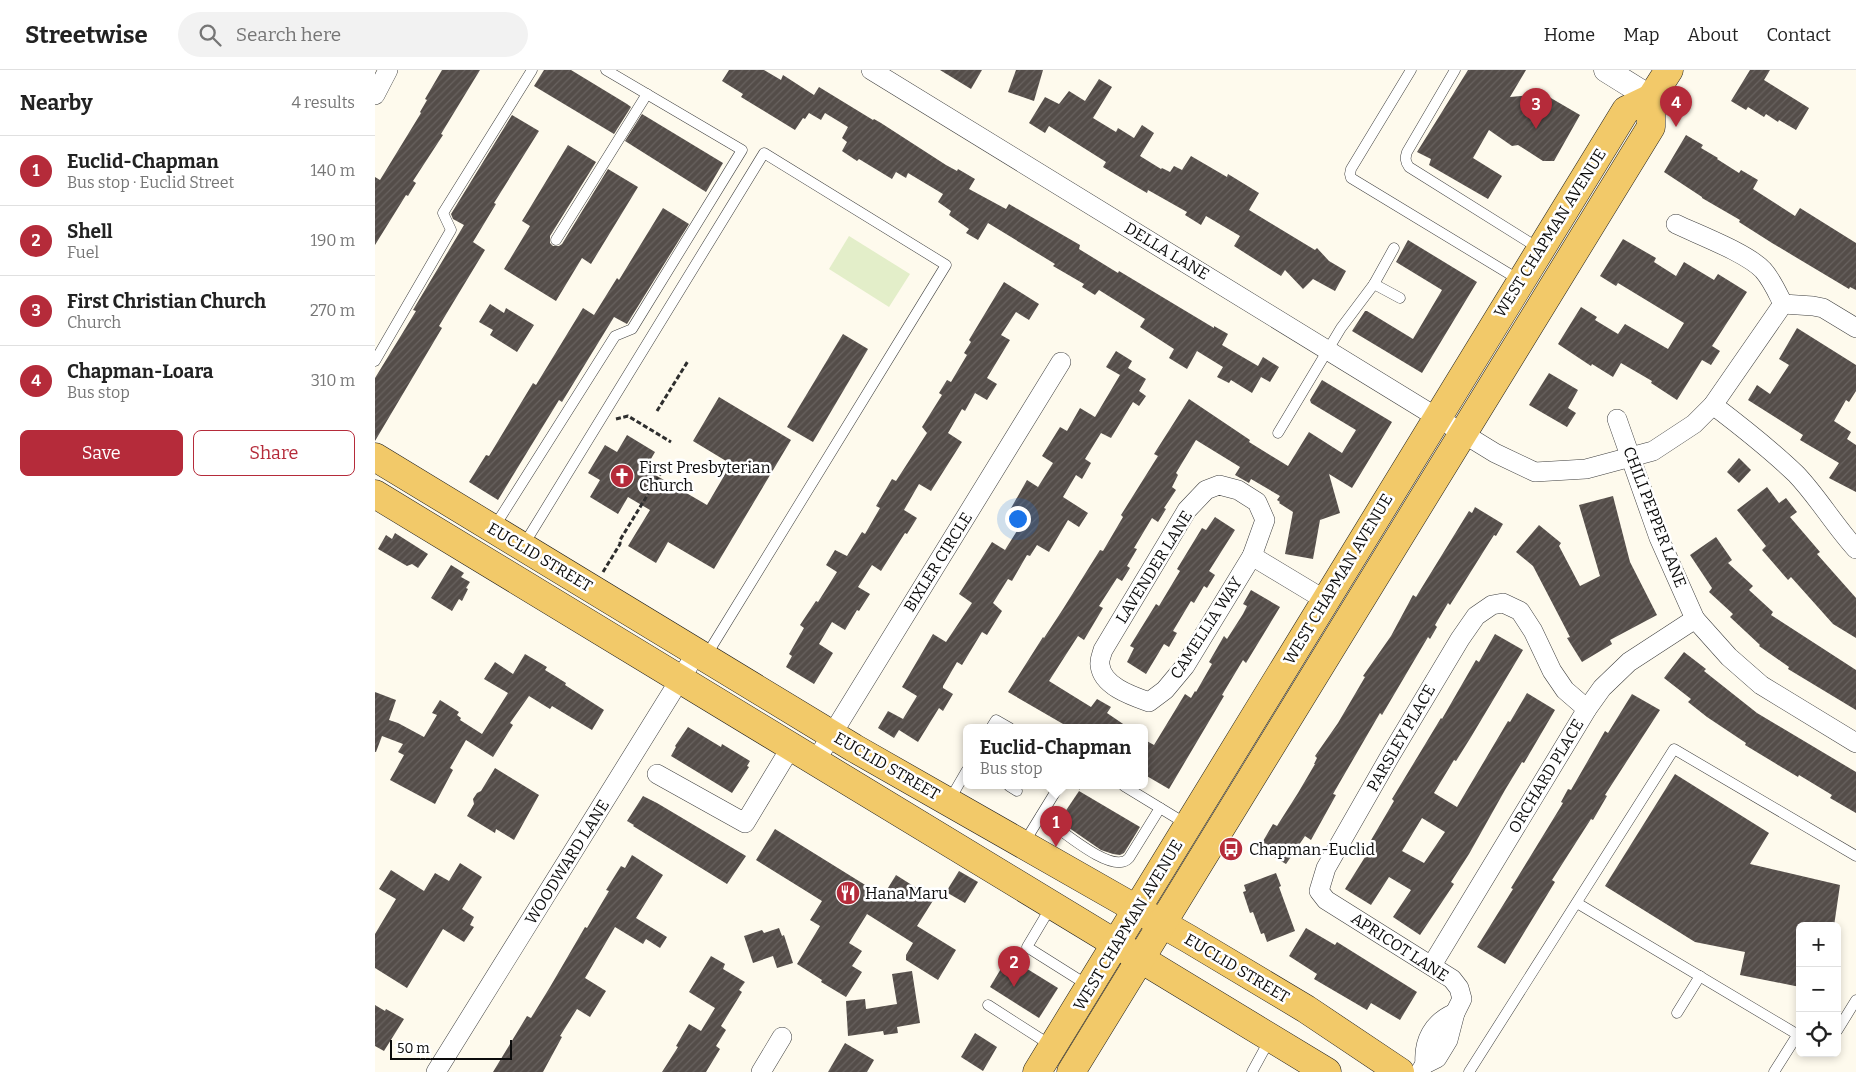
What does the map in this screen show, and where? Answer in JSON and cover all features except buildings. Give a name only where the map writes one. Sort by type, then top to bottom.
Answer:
[{"type":"main road","points":[[1651,98],[1669,70]]},
{"type":"main road","name":"WEST CHAPMAN AVENUE","points":[[1037,1072],[1626,110],[1651,98],[1651,127],[1071,1072]]},
{"type":"main road","name":"EUCLID STREET","points":[[375,457],[701,655],[839,757],[1052,905],[1327,1072]]},
{"type":"main road","name":"EUCLID STREET","points":[[375,494],[791,747],[839,757],[949,802],[1137,909],[1306,1009],[1415,1069]]},
{"type":"main road","points":[[477,556],[493,529]]},
{"type":"main road","points":[[1325,600],[1351,616]]},
{"type":"street","points":[[375,95],[388,70]]},
{"type":"street","name":"DELLA LANE","points":[[871,70],[1495,452],[1535,472],[1586,469],[1632,458],[1653,451],[1674,438],[1694,424],[1713,405],[1783,304]]},
{"type":"street","points":[[1606,70],[1651,98]]},
{"type":"street","points":[[1676,224],[1743,256],[1762,270],[1775,287],[1783,304],[1823,308],[1856,328]]},
{"type":"street","name":"BIXLER CIRCLE","points":[[839,757],[1061,362]]},
{"type":"street","points":[[1713,405],[1762,443],[1796,475],[1826,509],[1856,549]]},
{"type":"street","name":"CHILI PEPPER LANE","points":[[1617,419],[1659,538],[1695,619],[1729,657],[1761,685],[1856,743]]},
{"type":"street","name":"LAVENDER LANE","points":[[1104,678],[1099,664],[1103,650],[1187,510],[1207,490],[1219,486],[1238,490]]},
{"type":"street","name":"CAMELLIA WAY","points":[[1104,678],[1129,694],[1149,702],[1165,690],[1185,666],[1252,556],[1265,520],[1257,502],[1238,490]]},
{"type":"street","points":[[1252,556],[1325,600]]},
{"type":"street","name":"PARSLEY PLACE","points":[[1319,891],[1327,868],[1390,756],[1460,639],[1476,616],[1492,605],[1503,602],[1520,611],[1533,631],[1552,671],[1565,690],[1587,709]]},
{"type":"street","name":"ORCHARD PLACE","points":[[1432,965],[1587,709],[1602,688],[1629,662],[1695,619]]},
{"type":"street","name":"WOODWARD LANE","points":[[436,1072],[681,680],[701,655]]},
{"type":"street","points":[[657,774],[745,823],[791,747]]},
{"type":"street","name":"APRICOT LANE","points":[[1319,891],[1326,900],[1432,965],[1452,979],[1459,988],[1462,999],[1455,1013],[1448,1040],[1437,1058],[1415,1069]]},
{"type":"street","points":[[761,1072],[782,1037]]},
{"type":"lane","points":[[375,361],[451,230],[443,213],[532,70]]},
{"type":"lane","points":[[493,529],[615,336],[633,329],[742,150],[607,70]]},
{"type":"lane","points":[[1411,70],[1351,170],[1349,174],[1351,178],[1521,282]]},
{"type":"lane","points":[[1455,70],[1407,152],[1405,157],[1406,163],[1417,172],[1541,250]]},
{"type":"lane","points":[[556,240],[647,94]]},
{"type":"lane","points":[[523,547],[764,154],[947,265],[701,655]]},
{"type":"lane","points":[[1278,433],[1328,349],[1361,299],[1374,284],[1393,248]]},
{"type":"lane","points":[[1374,284],[1400,298]]},
{"type":"lane","points":[[994,724],[996,720],[1004,724]]},
{"type":"lane","points":[[1469,1072],[1675,749],[1856,856]]},
{"type":"lane","points":[[949,802],[963,777]]},
{"type":"lane","points":[[1023,845],[1057,789]]},
{"type":"lane","points":[[1129,789],[1189,826]]},
{"type":"lane","points":[[1041,816],[1056,825],[1071,838],[1108,861],[1121,863],[1127,861],[1160,808]]},
{"type":"lane","points":[[1577,903],[1796,1033]]},
{"type":"lane","points":[[1052,905],[1027,948],[1090,987]]},
{"type":"lane","points":[[1677,1013],[1700,976]]},
{"type":"lane","points":[[1841,1024],[1856,1000]]},
{"type":"lane","points":[[988,1005],[1053,1046]]},
{"type":"lane","points":[[1253,1072],[1271,1038]]},
{"type":"lane","points":[[1774,1072],[1796,1039]]},
{"type":"path","points":[[657,411],[688,361]]},
{"type":"path","points":[[610,421],[628,416],[646,429],[671,442]]},
{"type":"path","points":[[603,572],[620,544],[620,540],[667,463]]},
{"type":"green space","points":[[849,236],[910,274],[889,307],[829,269]]},
{"type":"place","name":"Chapman-Loara","points":[[1676,127]]},
{"type":"place","name":"First Christian Church","points":[[1536,129]]},
{"type":"place","name":"First Presbyterian Church","points":[[622,476]]},
{"type":"place","name":"Euclid-Chapman","points":[[1056,847]]},
{"type":"place","name":"Chapman-Euclid","points":[[1231,849]]},
{"type":"place","name":"Hana Maru","points":[[848,893]]},
{"type":"place","name":"Shell","points":[[1014,987]]}]
